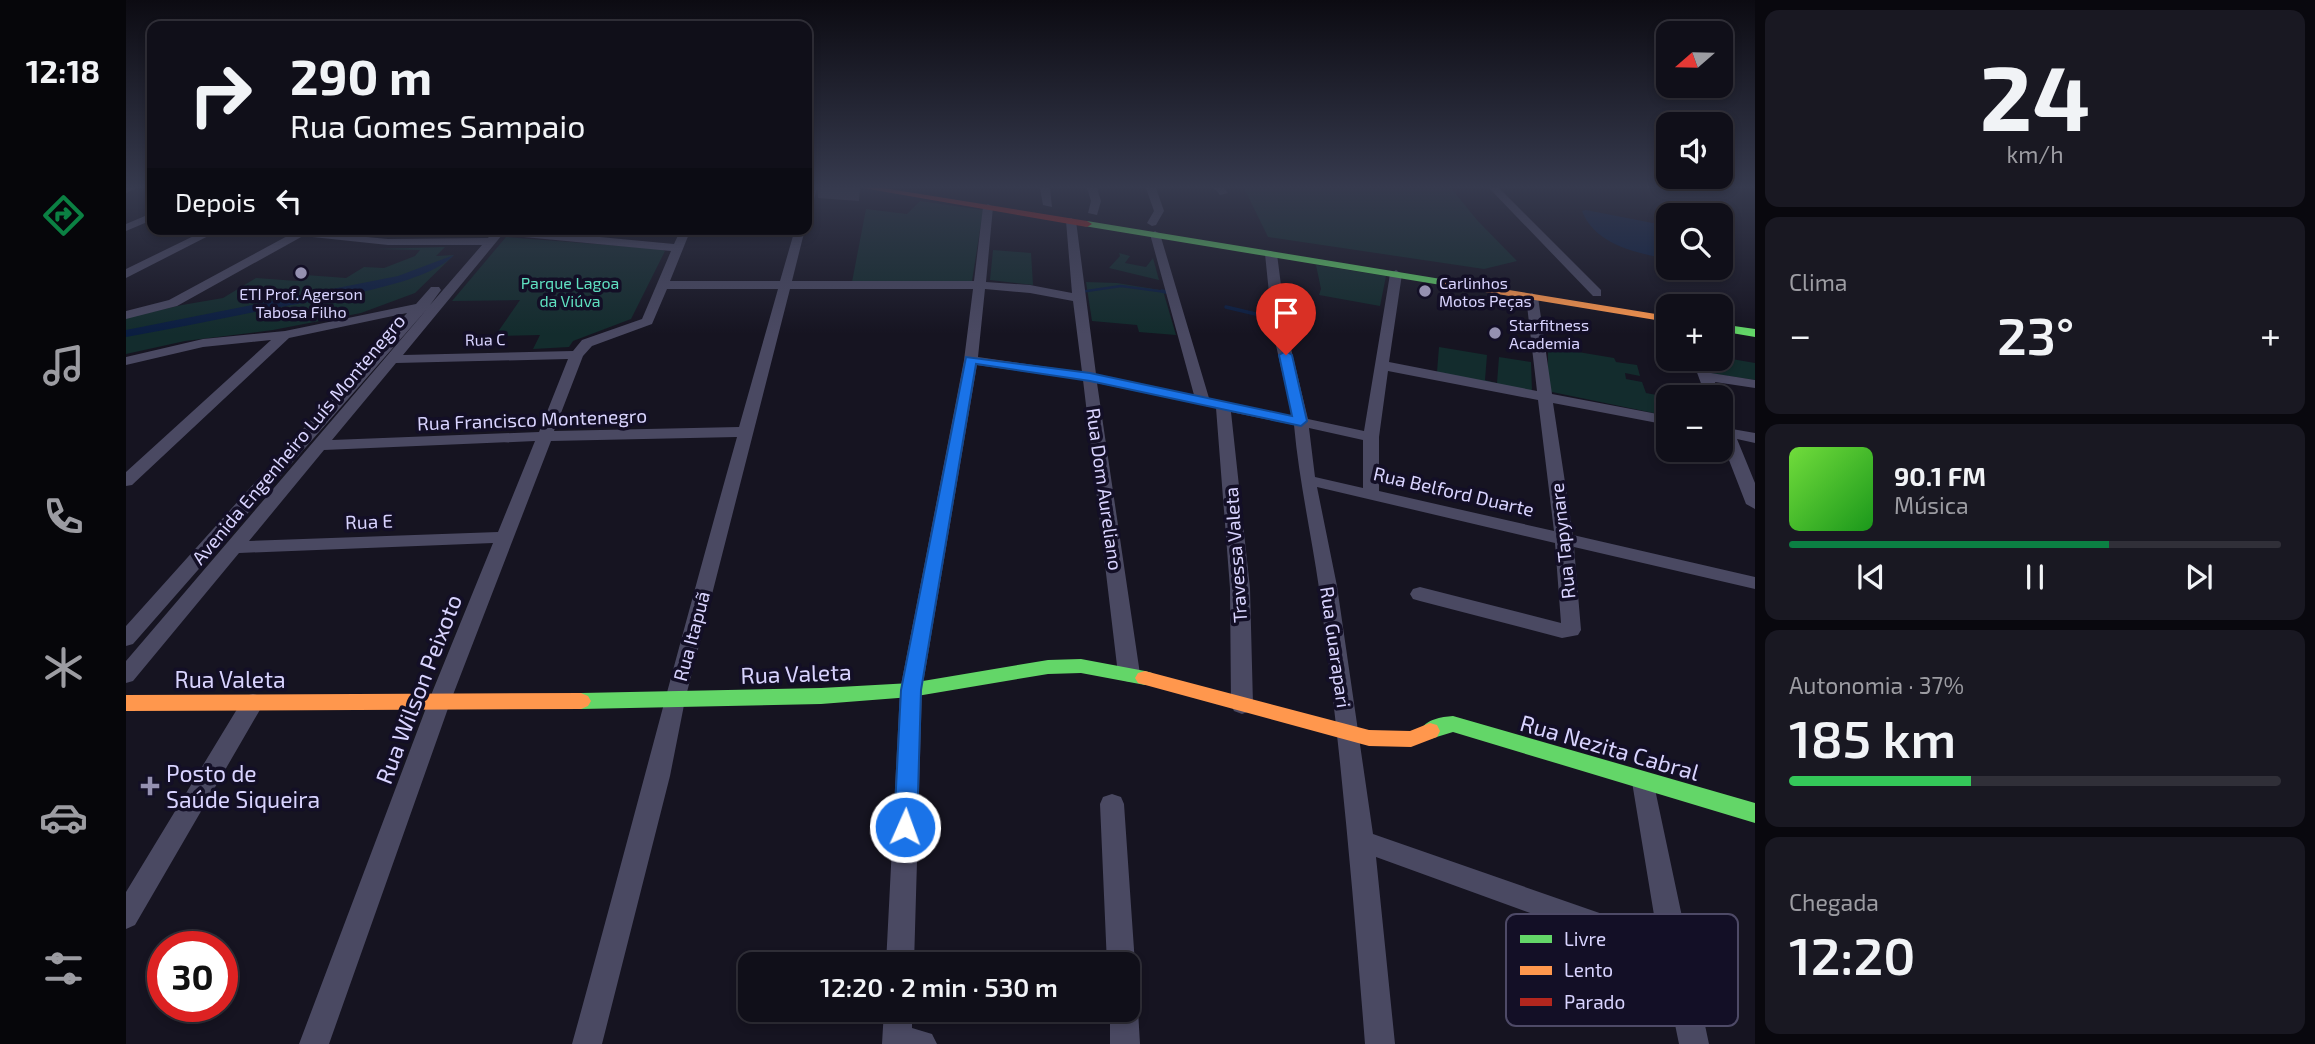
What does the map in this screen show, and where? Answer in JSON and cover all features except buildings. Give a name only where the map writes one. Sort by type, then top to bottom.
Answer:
[{"type":"main road","points":[[1190,237],[1271,254],[1656,317]]},
{"type":"main road","points":[[1207,237],[1656,302]]},
{"type":"main road","points":[[1733,315],[1755,318]]},
{"type":"main road","points":[[1733,329],[1755,333]]},
{"type":"main road","name":"Rua Valeta","points":[[126,703],[674,700],[821,696],[911,690],[1048,667],[1082,666],[1129,674],[1348,734],[1400,740],[1418,737],[1436,725],[1453,724]]},
{"type":"main road","name":"Rua Nezita Cabral","points":[[1453,724],[1755,813]]},
{"type":"street","points":[[126,274],[201,237]]},
{"type":"street","points":[[126,315],[173,303],[293,237]]},
{"type":"street","points":[[322,237],[347,241],[435,237]]},
{"type":"street","name":"Avenida Engenheiro Luís Montenegro","points":[[126,639],[136,617],[282,464],[421,307],[488,237]]},
{"type":"street","name":"Avenida Engenheiro Luís Montenegro","points":[[126,675],[394,359],[489,237]]},
{"type":"street","points":[[604,237],[677,248]]},
{"type":"street","points":[[577,355],[587,343],[645,323],[683,237]]},
{"type":"street","name":"Rua Itapuã","points":[[587,1044],[658,776],[674,700],[798,237]]},
{"type":"street","points":[[900,952],[911,690],[971,360],[985,237]]},
{"type":"street","name":"Rua Dom Aureliano","points":[[1073,237],[1129,674]]},
{"type":"street","points":[[1156,237],[1203,402]]},
{"type":"street","points":[[1542,237],[1597,293]]},
{"type":"street","name":"Rua Guarapari","points":[[1271,254],[1280,332],[1301,421],[1307,480],[1328,586],[1362,841],[1380,1044]]},
{"type":"street","points":[[1371,493],[1371,437],[1396,274]]},
{"type":"street","points":[[663,285],[980,285],[1007,286],[1079,298]]},
{"type":"street","name":"Rua Tapynare","points":[[1420,594],[1569,631],[1564,538],[1532,297]]},
{"type":"street","points":[[130,362],[190,346],[285,335],[440,303]]},
{"type":"street","points":[[126,481],[285,335]]},
{"type":"street","name":"Rua C","points":[[394,359],[577,355]]},
{"type":"street","name":"Rua Wilson Peixoto","points":[[314,1044],[440,700],[577,355]]},
{"type":"street","points":[[971,360],[1090,377],[1371,437]]},
{"type":"street","points":[[1381,365],[1656,419]]},
{"type":"street","points":[[1703,371],[1708,385]]},
{"type":"street","points":[[1705,376],[1755,384]]},
{"type":"street","name":"Travessa Valeta","points":[[1223,406],[1240,588],[1242,705]]},
{"type":"street","points":[[1733,431],[1755,438]]},
{"type":"street","name":"Rua Francisco Montenegro","points":[[320,445],[545,436],[746,432]]},
{"type":"street","points":[[1733,453],[1755,504]]},
{"type":"street","points":[[282,464],[304,464]]},
{"type":"street","name":"Rua Belford Duarte","points":[[1307,480],[1755,583]]},
{"type":"street","name":"Rua E","points":[[234,547],[505,537]]},
{"type":"street","points":[[126,916],[253,702]]},
{"type":"street","points":[[1644,782],[1667,914]]},
{"type":"street","points":[[1112,804],[1120,952]]},
{"type":"street","points":[[1362,841],[1567,914]]},
{"type":"street","points":[[901,1022],[905,1043]]},
{"type":"street","points":[[1124,1022],[1125,1044]]},
{"type":"street","points":[[1691,1026],[1695,1044]]},
{"type":"green space","name":"Parque Lagoa da Viúva","points":[[506,237],[665,251],[631,319],[573,341],[569,347],[533,349],[540,335],[495,336],[520,300],[452,301]]},
{"type":"green space","points":[[861,237],[979,237],[972,281],[852,282]]},
{"type":"green space","points":[[1268,237],[1493,237],[1517,261],[1484,269]]},
{"type":"green space","points":[[445,247],[436,256],[454,255],[415,293],[361,313],[273,330],[185,341],[126,354],[126,318],[223,298],[256,278],[297,281],[306,275],[346,278],[364,267],[384,268],[415,256],[420,250],[374,249]]},
{"type":"green space","points":[[993,250],[1031,253],[1033,285],[990,280]]},
{"type":"green space","points":[[1119,253],[1130,256],[1125,263],[1146,267],[1153,258],[1159,280],[1109,268],[1120,256]]},
{"type":"green space","points":[[1316,265],[1386,276],[1380,306],[1319,295],[1321,289]]},
{"type":"green space","points":[[1086,282],[1117,283],[1166,291],[1164,294],[1176,335],[1139,332],[1137,325],[1092,321]]},
{"type":"green space","points":[[1439,347],[1487,355],[1485,380],[1497,383],[1499,357],[1531,362],[1532,392],[1437,372]]},
{"type":"green space","points":[[1548,347],[1614,358],[1616,362],[1637,365],[1640,376],[1625,373],[1626,379],[1642,382],[1646,393],[1656,395],[1656,414],[1552,392],[1548,388]]},
{"type":"green space","points":[[1733,359],[1755,363],[1755,380],[1708,371],[1733,371]]},
{"type":"water","points":[[1603,237],[1656,237],[1656,257],[1643,254],[1618,246]]},
{"type":"water","points":[[454,255],[440,266],[420,275],[370,290],[126,337],[126,330],[398,276]]},
{"type":"waterway","points":[[1084,291],[1080,292],[1121,286],[1166,292],[1162,291]]},
{"type":"waterway","points":[[1226,307],[1264,316]]},
{"type":"traffic: fast","points":[[1165,237],[1441,282]]},
{"type":"traffic: fast","points":[[1733,329],[1755,333]]},
{"type":"traffic: fast","points":[[581,701],[821,696],[911,690],[1048,667],[1081,666],[1145,678]]},
{"type":"traffic: fast","points":[[1430,731],[1442,725],[1453,724],[1755,813]]},
{"type":"traffic: slow","points":[[1441,282],[1656,317]]},
{"type":"traffic: slow","points":[[1145,678],[1369,738],[1411,739],[1430,731]]},
{"type":"traffic: slow","points":[[126,703],[581,701]]},
{"type":"place","name":"ETI Prof. Agerson Tabosa Filho","points":[[301,273]]},
{"type":"place","name":"Carlinhos Motos Peças","points":[[1425,291]]},
{"type":"place","name":"Starfitness Academia","points":[[1495,333]]},
{"type":"place","name":"Posto de Saúde Siqueira","points":[[150,786]]},
{"type":"route","points":[[905,827],[911,690],[971,360],[1090,377],[1301,421],[1286,355]]}]
